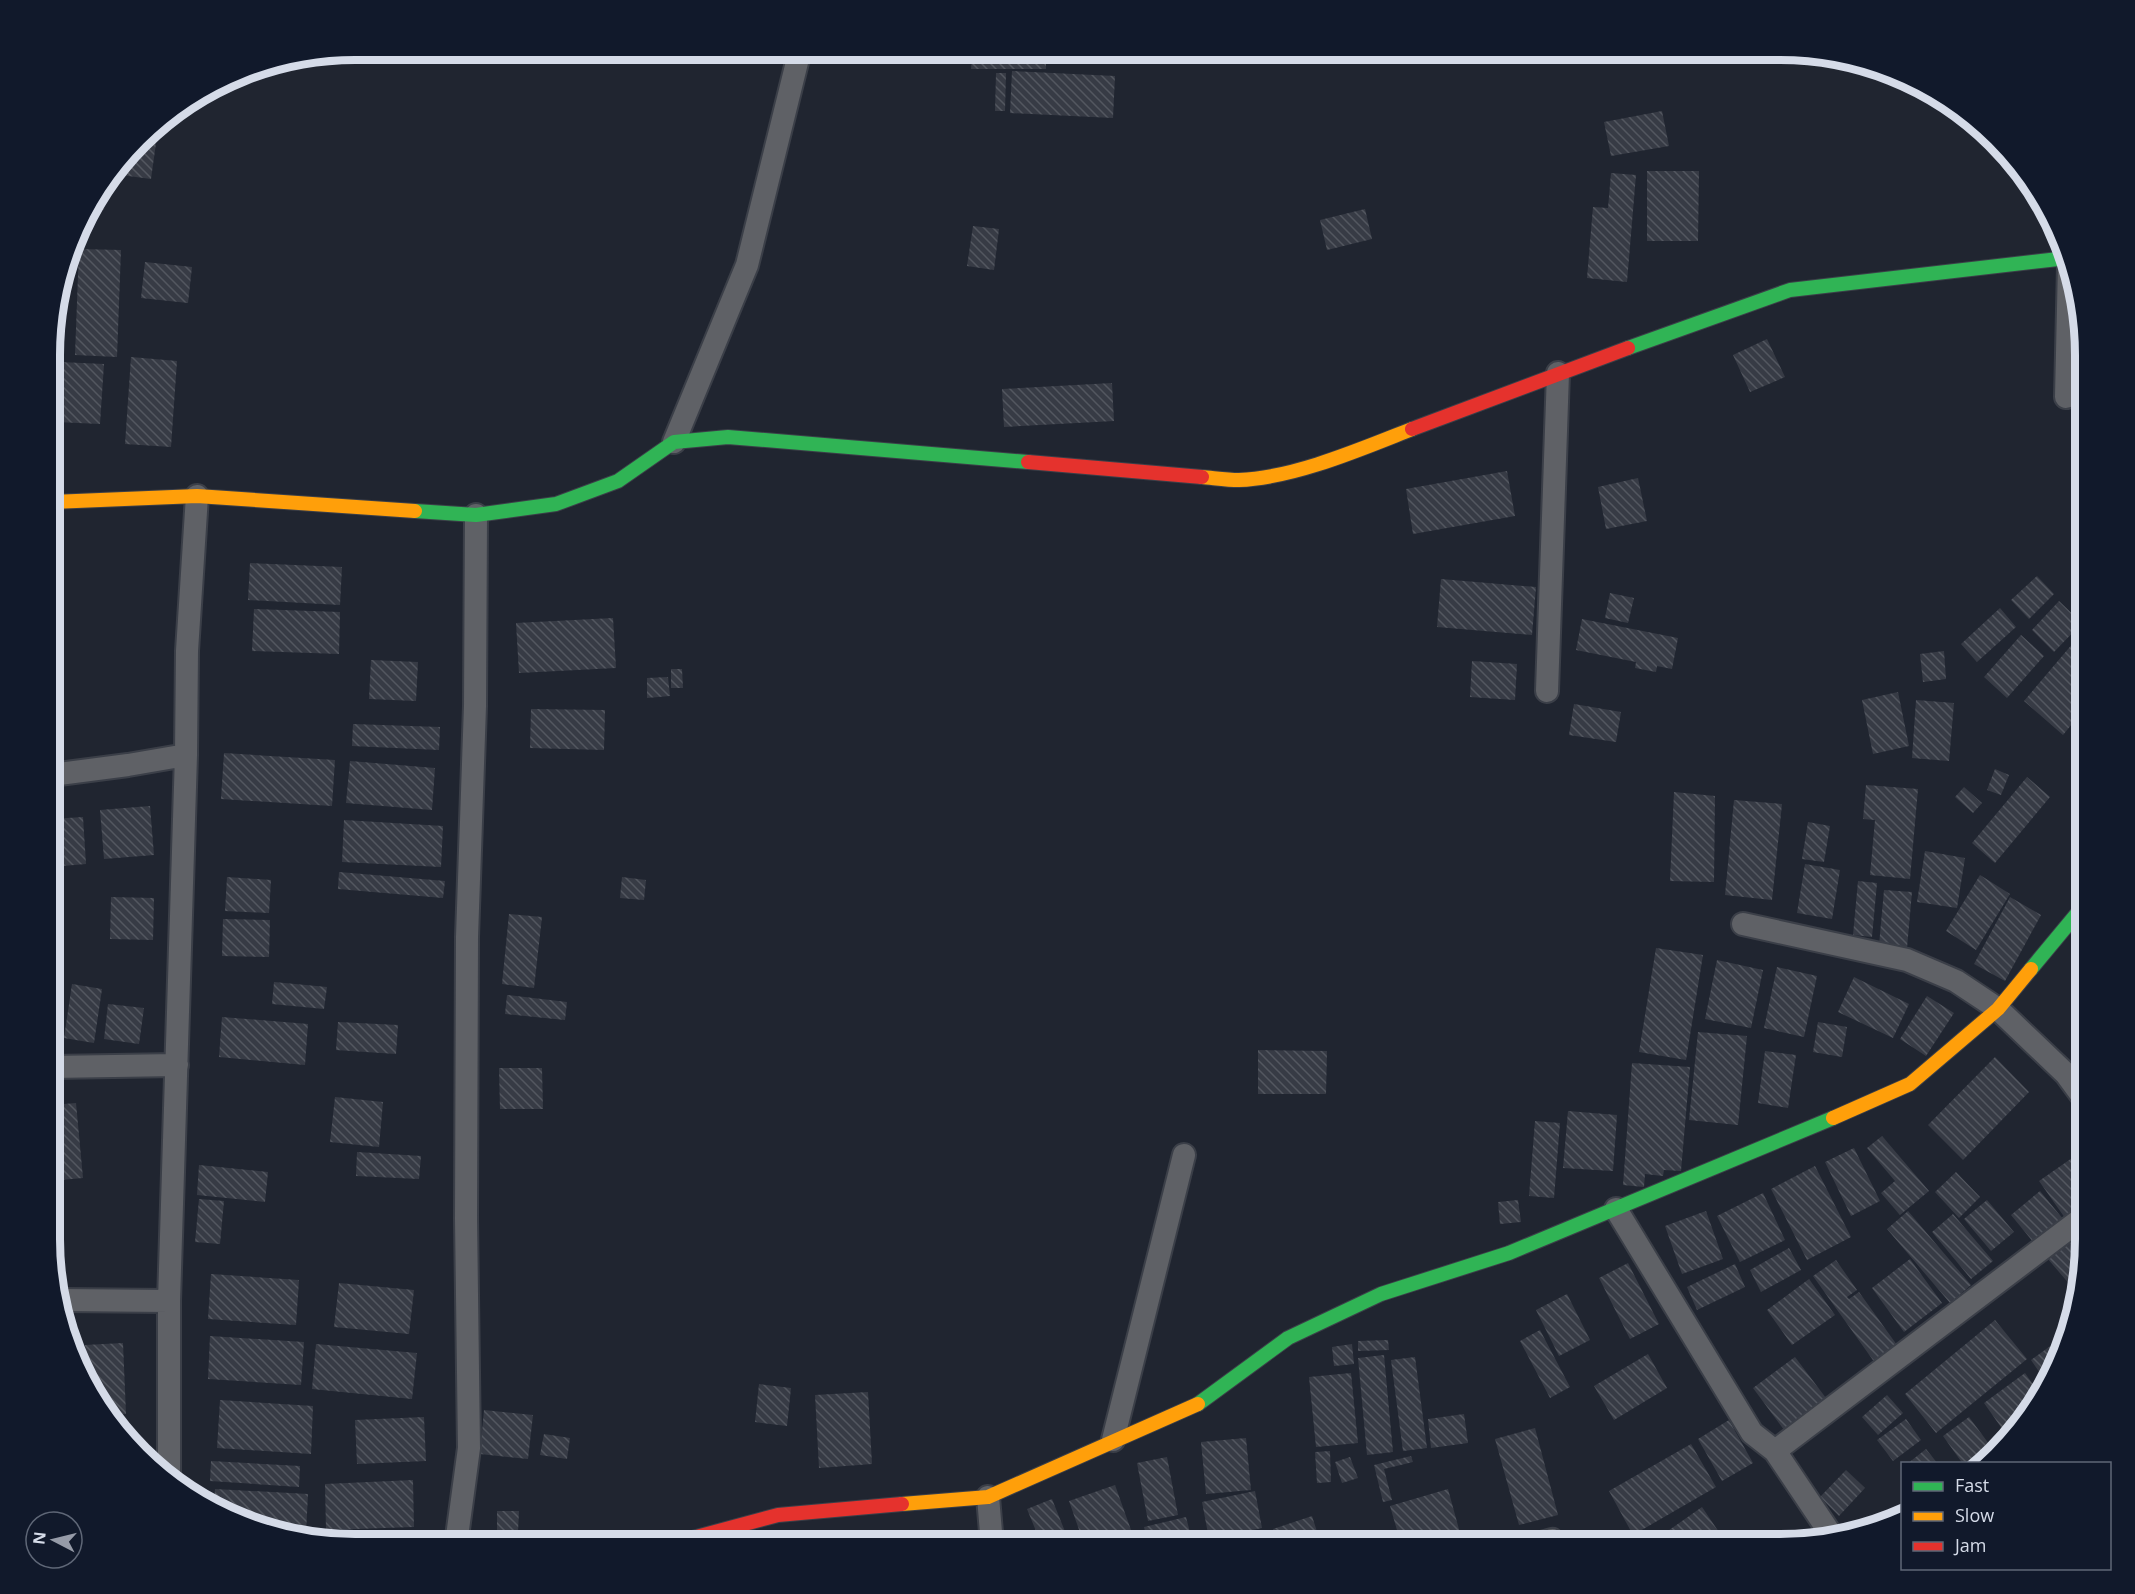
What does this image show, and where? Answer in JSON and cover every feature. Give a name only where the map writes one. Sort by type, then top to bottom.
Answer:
[{"type":"street","points":[[674,442],[747,265],[798,60]]},
{"type":"street","points":[[60,502],[196,496],[476,515],[556,504],[618,481],[674,442],[728,437],[1239,480],[1286,473],[1358,450],[1558,373],[1791,290],[2059,259]]},
{"type":"street","points":[[2066,397],[2068,294]]},
{"type":"street","points":[[1547,691],[1558,373]]},
{"type":"street","points":[[169,1468],[169,1301],[186,755],[187,651],[196,496]]},
{"type":"street","points":[[457,1534],[469,1448],[466,1218],[467,937],[475,706],[476,515]]},
{"type":"street","points":[[60,774],[186,755]]},
{"type":"street","points":[[705,1534],[778,1515],[988,1497],[1201,1402],[1288,1338],[1382,1294],[1509,1253],[1910,1084],[1998,1009],[2075,916]]},
{"type":"street","points":[[1743,924],[1907,960],[1956,981],[1998,1009],[2066,1074],[2075,1086]]},
{"type":"street","points":[[60,1067],[177,1065]]},
{"type":"street","points":[[1113,1440],[1184,1155]]},
{"type":"street","points":[[1616,1209],[1752,1433],[1775,1451],[1828,1530]]},
{"type":"street","points":[[1775,1451],[2075,1224]]},
{"type":"street","points":[[67,1300],[169,1301]]},
{"type":"street","points":[[988,1497],[991,1534]]},
{"type":"building","points":[[972,60],[1046,60],[1046,69],[971,69]]},
{"type":"building","points":[[1012,71],[1115,76],[1113,118],[1010,113]]},
{"type":"building","points":[[996,73],[1006,73],[1005,111],[995,111]]},
{"type":"building","points":[[1662,111],[1669,146],[1611,156],[1604,122]]},
{"type":"building","points":[[157,136],[151,179],[121,175]]},
{"type":"building","points":[[1647,171],[1699,171],[1698,241],[1647,241]]},
{"type":"building","points":[[1611,173],[1636,175],[1627,282],[1587,278],[1593,207],[1608,208]]},
{"type":"building","points":[[106,197],[104,210],[98,209]]},
{"type":"building","points":[[1365,209],[1372,239],[1327,250],[1320,220]]},
{"type":"building","points":[[973,226],[999,229],[994,270],[967,266]]},
{"type":"building","points":[[80,249],[121,250],[117,357],[75,355]]},
{"type":"building","points":[[145,262],[192,267],[188,303],[141,298]]},
{"type":"building","points":[[1767,339],[1785,377],[1750,392],[1733,355]]},
{"type":"building","points":[[131,357],[177,361],[171,447],[125,444]]},
{"type":"building","points":[[60,362],[104,364],[100,424],[60,422]]},
{"type":"building","points":[[1112,383],[1114,421],[1004,427],[1002,389]]},
{"type":"building","points":[[1507,471],[1515,516],[1413,534],[1406,489]]},
{"type":"building","points":[[1638,478],[1647,521],[1606,529],[1598,487]]},
{"type":"building","points":[[250,563],[342,567],[340,605],[248,600]]},
{"type":"building","points":[[2037,576],[2054,594],[2029,619],[2011,600]]},
{"type":"building","points":[[1441,579],[1536,587],[1532,635],[1437,627]]},
{"type":"building","points":[[1610,593],[1634,598],[1628,623],[1605,618]]},
{"type":"building","points":[[2059,601],[2075,616],[2075,630],[2054,652],[2032,630]]},
{"type":"building","points":[[2000,608],[2016,627],[1977,662],[1961,644]]},
{"type":"building","points":[[254,609],[340,612],[339,654],[252,651]]},
{"type":"building","points":[[613,618],[616,668],[519,673],[516,623]]},
{"type":"building","points":[[1582,619],[1678,638],[1672,669],[1657,666],[1656,672],[1635,668],[1636,662],[1576,650]]},
{"type":"building","points":[[2021,635],[2044,656],[2007,698],[1984,677]]},
{"type":"building","points":[[2075,641],[2075,720],[2063,735],[2024,701]]},
{"type":"building","points":[[1944,651],[1946,679],[1923,682],[1920,654]]},
{"type":"building","points":[[371,660],[418,662],[416,701],[369,699]]},
{"type":"building","points":[[1472,661],[1517,664],[1515,700],[1470,697]]},
{"type":"building","points":[[671,669],[682,669],[683,688],[671,688]]},
{"type":"building","points":[[668,677],[670,696],[647,698],[647,678]]},
{"type":"building","points":[[1898,692],[1909,746],[1873,754],[1862,700]]},
{"type":"building","points":[[1916,700],[1954,703],[1949,761],[1912,758]]},
{"type":"building","points":[[1574,704],[1621,712],[1616,742],[1569,735]]},
{"type":"building","points":[[531,709],[605,710],[604,750],[530,748]]},
{"type":"building","points":[[353,724],[440,727],[439,750],[352,746]]},
{"type":"building","points":[[224,753],[335,760],[332,806],[221,799]]},
{"type":"building","points":[[350,761],[435,768],[432,810],[346,803]]},
{"type":"building","points":[[1995,769],[2009,775],[2001,795],[1987,790]]},
{"type":"building","points":[[2027,777],[2050,797],[1995,863],[1972,843]]},
{"type":"building","points":[[1866,785],[1918,789],[1910,879],[1870,875],[1875,820],[1863,819]]},
{"type":"building","points":[[1964,787],[1982,803],[1973,813],[1955,797]]},
{"type":"building","points":[[1674,792],[1715,796],[1714,882],[1670,881]]},
{"type":"building","points":[[1734,800],[1782,804],[1772,900],[1725,895]]},
{"type":"building","points":[[150,806],[154,855],[104,859],[100,810]]},
{"type":"building","points":[[83,817],[86,864],[60,866],[60,818]]},
{"type":"building","points":[[344,820],[443,826],[441,867],[342,862]]},
{"type":"building","points":[[1808,822],[1830,826],[1824,862],[1802,859]]},
{"type":"building","points":[[1925,851],[1965,858],[1957,908],[1917,902]]},
{"type":"building","points":[[1805,864],[1840,870],[1832,919],[1797,913]]},
{"type":"building","points":[[339,872],[445,881],[443,898],[338,889]]},
{"type":"building","points":[[1980,875],[2010,894],[1976,950],[1946,931]]},
{"type":"building","points":[[227,877],[271,880],[269,913],[225,911]]},
{"type":"building","points":[[622,877],[646,880],[644,900],[620,898]]},
{"type":"building","points":[[1858,881],[1877,883],[1872,937],[1853,935]]},
{"type":"building","points":[[1884,890],[1912,892],[1907,948],[1879,945]]},
{"type":"building","points":[[111,897],[154,898],[153,940],[110,939]]},
{"type":"building","points":[[2010,897],[2041,915],[2005,981],[1974,964]]},
{"type":"building","points":[[509,914],[542,917],[534,988],[502,984]]},
{"type":"building","points":[[223,919],[270,920],[269,957],[222,956]]},
{"type":"building","points":[[1656,948],[1703,955],[1686,1060],[1639,1052]]},
{"type":"building","points":[[1717,960],[1763,970],[1751,1028],[1705,1019]]},
{"type":"building","points":[[1777,967],[1817,976],[1804,1037],[1764,1028]]},
{"type":"building","points":[[1854,977],[1909,1004],[1893,1038],[1838,1012]]},
{"type":"building","points":[[274,982],[327,987],[324,1009],[272,1004]]},
{"type":"building","points":[[72,984],[102,989],[94,1043],[64,1038]]},
{"type":"building","points":[[507,995],[567,1002],[565,1020],[505,1014]]},
{"type":"building","points":[[1927,996],[1954,1013],[1926,1056],[1900,1039]]},
{"type":"building","points":[[108,1004],[144,1008],[139,1044],[104,1039]]},
{"type":"building","points":[[222,1017],[308,1024],[305,1065],[219,1057]]},
{"type":"building","points":[[338,1022],[398,1025],[396,1054],[336,1050]]},
{"type":"building","points":[[1818,1022],[1847,1027],[1842,1057],[1813,1052]]},
{"type":"building","points":[[1698,1032],[1747,1036],[1738,1125],[1689,1120]]},
{"type":"building","points":[[1258,1050],[1327,1051],[1326,1094],[1258,1094]]},
{"type":"building","points":[[1765,1051],[1796,1055],[1788,1108],[1758,1103]]},
{"type":"building","points":[[1995,1057],[2029,1092],[1963,1160],[1928,1125]]},
{"type":"building","points":[[1632,1063],[1690,1067],[1681,1171],[1664,1170],[1663,1176],[1645,1174],[1644,1187],[1623,1185]]},
{"type":"building","points":[[499,1068],[542,1068],[543,1109],[500,1109]]},
{"type":"building","points":[[335,1097],[383,1102],[379,1147],[330,1142]]},
{"type":"building","points":[[76,1103],[83,1178],[60,1180],[60,1104]]},
{"type":"building","points":[[1568,1111],[1617,1115],[1613,1171],[1563,1168]]},
{"type":"building","points":[[1535,1121],[1560,1123],[1554,1198],[1529,1196]]},
{"type":"building","points":[[1882,1136],[1929,1191],[1900,1215],[1881,1193],[1895,1181],[1867,1148]]},
{"type":"building","points":[[1854,1148],[1880,1201],[1851,1216],[1825,1162]]},
{"type":"building","points":[[357,1152],[421,1156],[419,1179],[356,1176]]},
{"type":"building","points":[[2075,1156],[2075,1211],[2065,1218],[2039,1181]]},
{"type":"building","points":[[199,1165],[268,1172],[265,1202],[197,1195]]},
{"type":"building","points":[[1815,1166],[1851,1237],[1807,1260],[1771,1189]]},
{"type":"building","points":[[1956,1172],[1980,1197],[1959,1218],[1935,1192]]},
{"type":"building","points":[[2040,1191],[2068,1225],[2039,1249],[2011,1215]]},
{"type":"building","points":[[1763,1193],[1785,1240],[1740,1262],[1717,1216]]},
{"type":"building","points":[[199,1199],[224,1201],[220,1244],[195,1242]]},
{"type":"building","points":[[1518,1200],[1521,1222],[1500,1224],[1498,1202]]},
{"type":"building","points":[[1987,1200],[2014,1232],[1991,1251],[1964,1219]]},
{"type":"building","points":[[1706,1211],[1723,1259],[1682,1274],[1665,1226]]},
{"type":"building","points":[[1908,1211],[1971,1285],[1950,1303],[1887,1229]]},
{"type":"building","points":[[1953,1214],[1993,1261],[1971,1279],[1932,1232]]},
{"type":"building","points":[[2075,1233],[2071,1286],[2047,1258]]},
{"type":"building","points":[[1789,1248],[1801,1270],[1761,1292],[1750,1270]]},
{"type":"building","points":[[1910,1259],[1942,1303],[1904,1332],[1872,1288]]},
{"type":"building","points":[[1836,1260],[1857,1290],[1847,1297],[1849,1299],[1859,1292],[1902,1352],[1875,1363],[1813,1276]]},
{"type":"building","points":[[1628,1263],[1659,1324],[1630,1339],[1599,1278]]},
{"type":"building","points":[[1735,1264],[1745,1287],[1697,1310],[1687,1287]]},
{"type":"building","points":[[211,1274],[299,1280],[296,1325],[208,1319]]},
{"type":"building","points":[[1809,1279],[1835,1315],[1792,1345],[1767,1310]]},
{"type":"building","points":[[339,1283],[414,1290],[409,1334],[334,1327]]},
{"type":"building","points":[[1567,1294],[1590,1340],[1559,1356],[1536,1310]]},
{"type":"building","points":[[1995,1320],[2027,1359],[1936,1433],[1905,1394]]},
{"type":"building","points":[[1540,1330],[1570,1387],[1550,1398],[1520,1341]]},
{"type":"building","points":[[210,1336],[304,1342],[301,1385],[208,1379]]},
{"type":"building","points":[[1388,1340],[1389,1350],[1358,1351],[1358,1341]]},
{"type":"building","points":[[2056,1342],[2042,1376],[2031,1360]]},
{"type":"building","points":[[123,1343],[126,1414],[118,1415],[99,1387],[86,1361],[85,1345]]},
{"type":"building","points":[[316,1344],[417,1353],[412,1399],[312,1389]]},
{"type":"building","points":[[1352,1344],[1354,1364],[1334,1366],[1332,1347]]},
{"type":"building","points":[[1648,1354],[1667,1388],[1614,1420],[1594,1386]]},
{"type":"building","points":[[1384,1355],[1393,1452],[1367,1455],[1358,1358]]},
{"type":"building","points":[[1415,1357],[1427,1448],[1403,1451],[1391,1360]]},
{"type":"building","points":[[1795,1357],[1826,1398],[1784,1430],[1753,1388]]},
{"type":"building","points":[[1351,1373],[1358,1443],[1316,1447],[1309,1377]]},
{"type":"building","points":[[2025,1373],[2035,1388],[2004,1431],[1984,1403]]},
{"type":"building","points":[[759,1384],[791,1388],[787,1426],[755,1422]]},
{"type":"building","points":[[868,1392],[872,1464],[819,1468],[815,1395]]},
{"type":"building","points":[[1887,1395],[1903,1413],[1878,1435],[1862,1417]]},
{"type":"building","points":[[220,1400],[313,1406],[311,1454],[217,1448]]},
{"type":"building","points":[[484,1410],[533,1415],[528,1459],[480,1454]]},
{"type":"building","points":[[1464,1414],[1468,1443],[1431,1448],[1428,1419]]},
{"type":"building","points":[[424,1417],[426,1461],[357,1464],[355,1420]]},
{"type":"building","points":[[1969,1417],[1991,1446],[1974,1462],[1962,1462],[1943,1436]]},
{"type":"building","points":[[1906,1419],[1921,1440],[1893,1461],[1877,1440]]},
{"type":"building","points":[[1729,1420],[1753,1463],[1722,1481],[1698,1439]]},
{"type":"building","points":[[1535,1428],[1558,1515],[1519,1525],[1495,1439]]},
{"type":"building","points":[[544,1434],[570,1438],[567,1459],[540,1455]]},
{"type":"building","points":[[1246,1438],[1251,1490],[1206,1494],[1201,1442]]},
{"type":"building","points":[[1691,1444],[1716,1487],[1635,1534],[1632,1534],[1609,1491]]},
{"type":"building","points":[[1926,1449],[1936,1462],[1910,1462]]},
{"type":"building","points":[[1330,1451],[1331,1482],[1317,1483],[1315,1452]]},
{"type":"building","points":[[1411,1456],[1413,1462],[1384,1469],[1392,1500],[1383,1502],[1374,1465]]},
{"type":"building","points":[[1167,1457],[1178,1515],[1148,1521],[1137,1463]]},
{"type":"building","points":[[1350,1457],[1358,1478],[1342,1483],[1335,1462]]},
{"type":"building","points":[[211,1461],[300,1466],[299,1487],[210,1481]]},
{"type":"building","points":[[1846,1470],[1865,1488],[1839,1516],[1820,1497]]},
{"type":"building","points":[[413,1480],[414,1527],[326,1530],[325,1484]]},
{"type":"building","points":[[1115,1485],[1132,1534],[1081,1534],[1069,1501]]},
{"type":"building","points":[[215,1489],[308,1494],[306,1529],[260,1518],[214,1499]]},
{"type":"building","points":[[1448,1489],[1460,1534],[1398,1534],[1390,1506]]},
{"type":"building","points":[[1255,1491],[1262,1528],[1233,1534],[1208,1534],[1202,1502]]},
{"type":"building","points":[[1052,1499],[1066,1534],[1029,1534],[1036,1531],[1027,1509]]},
{"type":"building","points":[[1702,1507],[1720,1534],[1664,1534]]},
{"type":"building","points":[[497,1511],[519,1511],[518,1532],[497,1531]]},
{"type":"building","points":[[1312,1516],[1318,1534],[1275,1534],[1273,1529]]},
{"type":"building","points":[[1186,1517],[1190,1534],[1146,1534],[1144,1527]]},
{"type":"traffic: fast","points":[[1628,348],[1790,290],[2059,259]]},
{"type":"traffic: fast","points":[[415,511],[476,515],[556,504],[618,481],[674,442],[728,437],[1028,462]]},
{"type":"traffic: fast","points":[[2031,969],[2075,916]]},
{"type":"traffic: fast","points":[[1198,1404],[1288,1338],[1381,1294],[1509,1253],[1833,1118]]},
{"type":"traffic: slow","points":[[1202,477],[1239,480],[1282,474],[1327,461],[1412,429]]},
{"type":"traffic: slow","points":[[60,502],[197,496],[415,511]]},
{"type":"traffic: slow","points":[[1833,1118],[1910,1084],[1998,1009],[2031,969]]},
{"type":"traffic: slow","points":[[902,1504],[988,1497],[1198,1404]]},
{"type":"traffic: jam","points":[[1412,429],[1628,348]]},
{"type":"traffic: jam","points":[[1028,462],[1202,477]]},
{"type":"traffic: jam","points":[[707,1534],[778,1515],[902,1504]]}]
